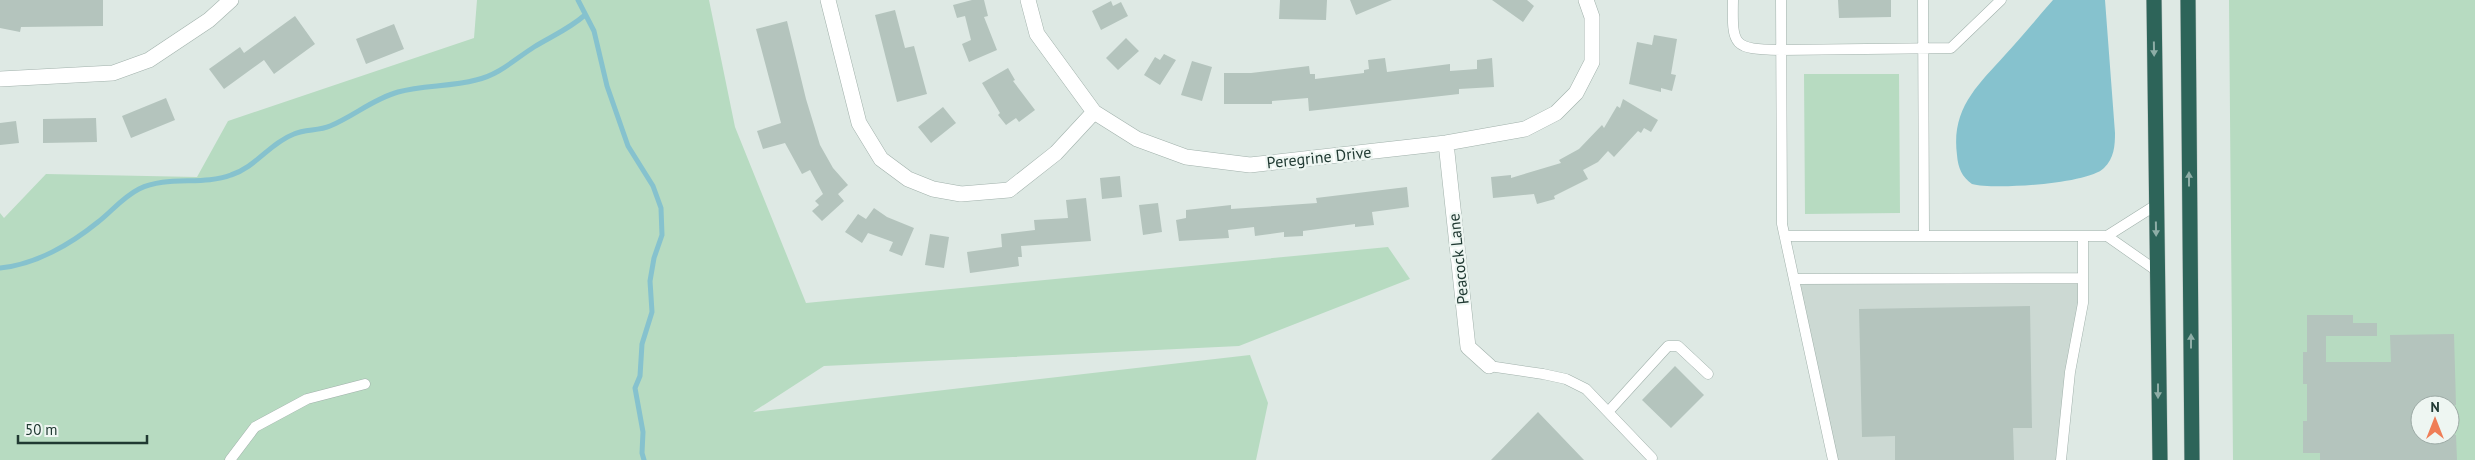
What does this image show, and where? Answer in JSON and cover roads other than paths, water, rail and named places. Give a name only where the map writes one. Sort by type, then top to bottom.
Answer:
[{"type":"highway","points":[[2154,0],[2160,460]]},
{"type":"highway","points":[[2188,0],[2192,460]]},
{"type":"street","points":[[0,79],[113,73],[149,60],[209,20],[231,0]]},
{"type":"street","points":[[828,0],[859,123],[881,158],[908,179],[932,189],[961,194],[1009,190],[1056,153],[1094,112]]},
{"type":"street","name":"Peregrine Drive","points":[[1028,0],[1037,34],[1094,112],[1136,139],[1186,157],[1250,164],[1446,143],[1525,129],[1556,113],[1576,93],[1592,62],[1592,17],[1586,0]]},
{"type":"street","name":"Peacock Lane","points":[[1446,143],[1468,347],[1489,366]]},
{"type":"lane","points":[[1732,0],[1732,34],[1738,41],[1753,50],[1951,48],[2001,0]]},
{"type":"lane","points":[[1781,0],[1782,224],[1833,460]]},
{"type":"lane","points":[[1923,0],[1924,235]]},
{"type":"lane","points":[[1785,236],[2107,236],[2156,205]]},
{"type":"lane","points":[[2061,460],[2070,372],[2083,303],[2083,236]]},
{"type":"lane","points":[[2107,236],[2157,271]]},
{"type":"lane","points":[[1794,279],[2083,278]]},
{"type":"lane","points":[[1608,412],[1668,346],[1678,346],[1708,374]]},
{"type":"lane","points":[[1489,366],[1566,379],[1586,389],[1652,458]]},
{"type":"lane","points":[[230,460],[255,428],[308,399],[366,384]]},
{"type":"water","points":[[2053,0],[2105,0],[2115,133],[2112,156],[2104,168],[2095,174],[2061,182],[2019,186],[1983,186],[1972,184],[1963,175],[1958,160],[1956,139],[1962,111],[1968,99],[1985,77]]},
{"type":"waterway","points":[[578,0],[594,31],[607,86],[628,146],[653,186],[661,208],[662,235],[654,258],[650,281],[652,312],[642,344],[640,376],[635,388],[643,432],[642,453],[644,460]]},
{"type":"waterway","points":[[0,268],[26,263],[52,252],[87,230],[139,189],[161,182],[208,180],[231,175],[248,166],[285,138],[298,132],[330,126],[389,95],[417,88],[456,84],[484,78],[567,28],[585,15]]}]
